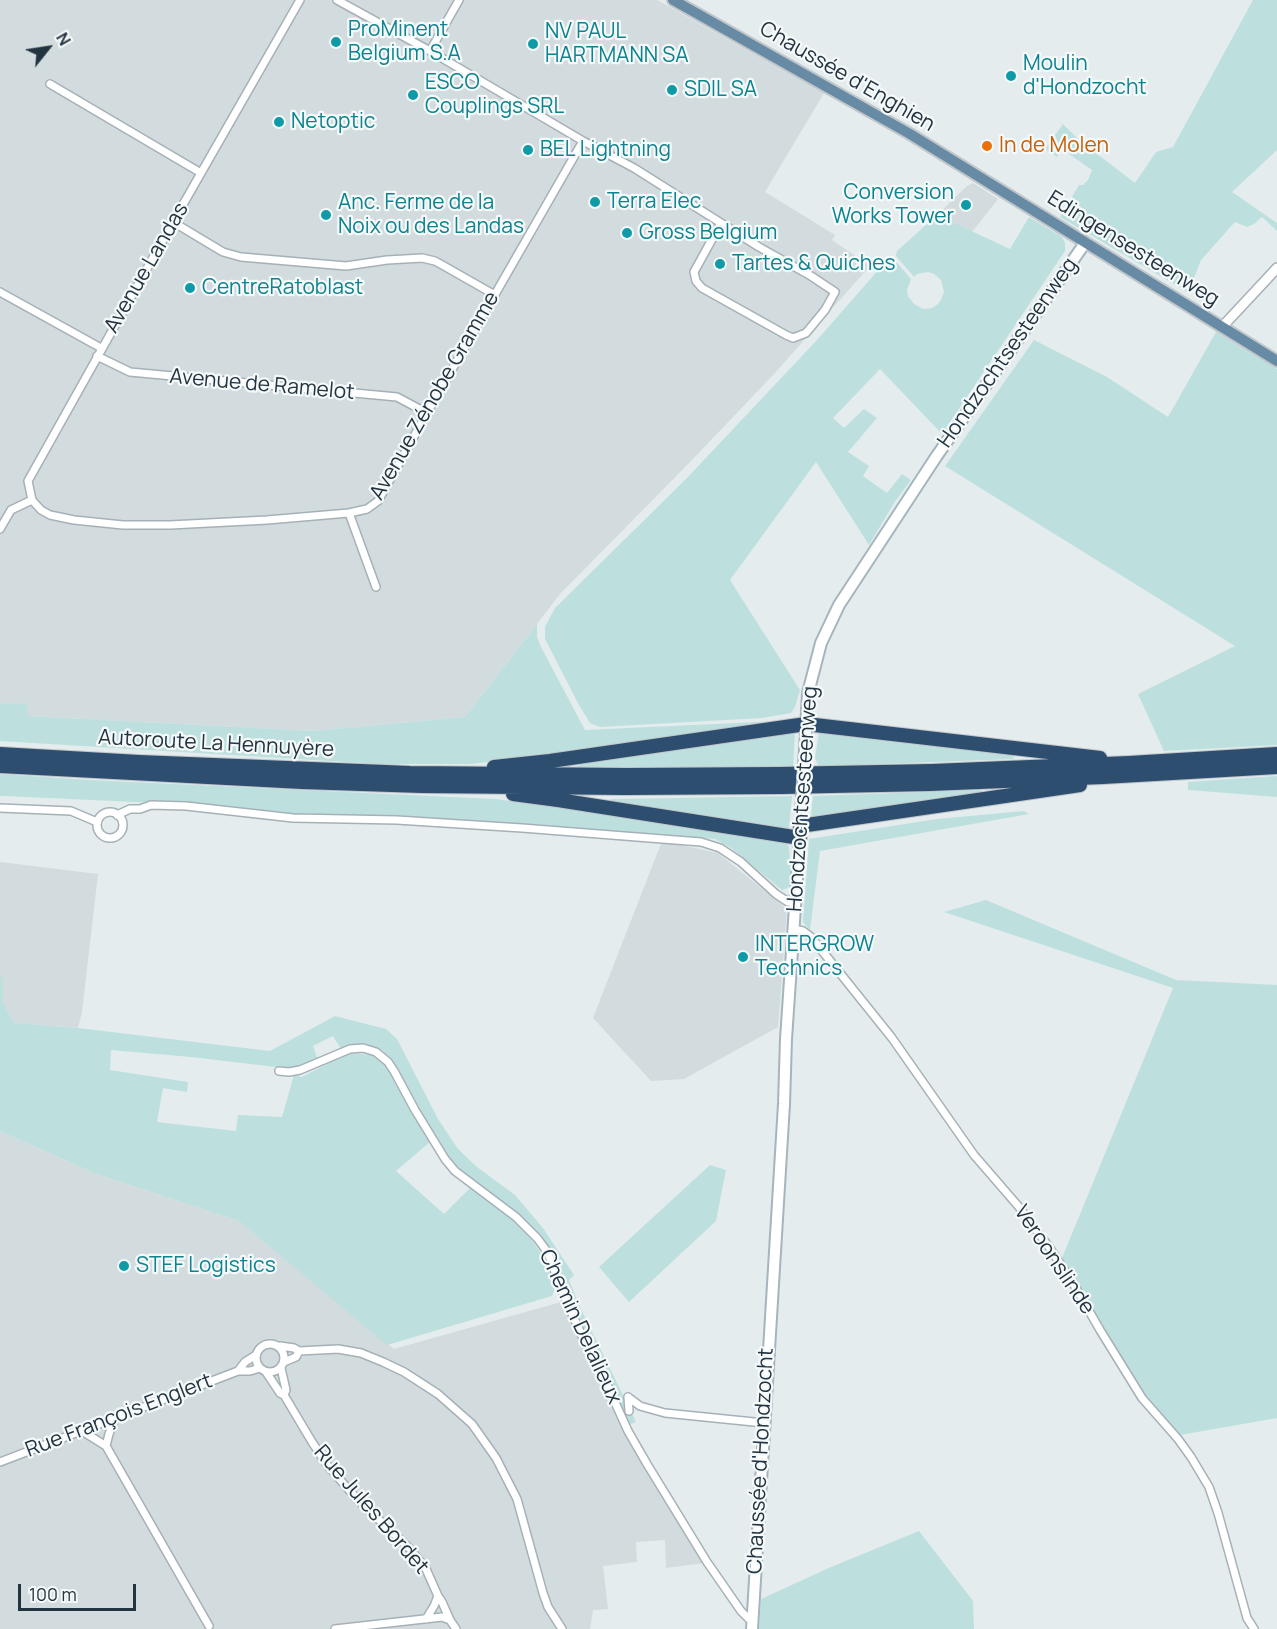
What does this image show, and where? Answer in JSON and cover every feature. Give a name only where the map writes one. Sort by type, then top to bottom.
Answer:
[{"type":"highway","points":[[410,773],[435,768],[483,768],[550,761],[806,729],[1096,757],[1129,763],[1277,754]]},
{"type":"highway","name":"Autoroute La Hennuyère","points":[[0,754],[410,773],[615,775],[932,771],[1129,763]]},
{"type":"highway","name":"Autoroute La Hennuyère","points":[[0,766],[422,786]]},
{"type":"highway","points":[[422,786],[625,788],[941,784],[1277,767]]},
{"type":"highway","points":[[422,786],[800,826],[1078,786],[1103,777]]},
{"type":"main road","name":"Chaussée d'Enghien","points":[[673,0],[910,134],[969,171]]},
{"type":"main road","name":"Edingensesteenweg","points":[[969,171],[1277,361]]},
{"type":"main road","name":"Hondzochtsesteenweg","points":[[772,1293],[808,693],[821,643],[839,604],[936,457],[1085,243]]},
{"type":"main road","name":"Chaussée d'Hondzocht","points":[[752,1626],[772,1293]]},
{"type":"street","name":"Avenue Landas","points":[[32,500],[28,481],[101,348],[300,0]]},
{"type":"street","points":[[337,0],[672,191],[835,292],[825,310],[806,333],[793,338],[786,335],[702,288],[696,281],[694,272],[721,223]]},
{"type":"street","points":[[430,51],[459,0]]},
{"type":"street","points":[[50,84],[201,172]]},
{"type":"street","name":"Avenue Zénobe Gramme","points":[[32,500],[41,510],[50,515],[123,525],[200,524],[349,513],[367,509],[378,501],[583,141]]},
{"type":"street","points":[[173,222],[223,252],[241,257],[346,266],[422,258],[435,261],[495,295]]},
{"type":"street","points":[[1222,327],[1277,268]]},
{"type":"street","points":[[0,292],[101,348]]},
{"type":"street","name":"Avenue de Ramelot","points":[[97,356],[130,372],[397,397],[427,413]]},
{"type":"street","points":[[0,529],[11,510],[32,500]]},
{"type":"street","points":[[349,513],[376,587]]},
{"type":"street","points":[[117,815],[122,821],[122,829],[118,836],[106,838],[100,834],[97,822],[107,813],[117,815],[130,809],[151,806],[186,806],[293,818],[420,822],[701,842],[720,848],[741,861],[776,894],[788,902],[795,903]]},
{"type":"street","points":[[0,808],[71,811],[97,822]]},
{"type":"street","name":"Veroonslinde","points":[[793,929],[803,931],[811,937],[892,1038],[974,1155],[1019,1207],[1049,1247],[1142,1398],[1191,1457],[1209,1488],[1247,1617],[1254,1629]]},
{"type":"street","name":"Chemin Delalieux","points":[[279,1071],[300,1070],[350,1049],[363,1048],[376,1052],[388,1062],[436,1146],[454,1171],[516,1217],[548,1252],[564,1296],[628,1431],[707,1562],[752,1626]]},
{"type":"street","points":[[263,1370],[256,1362],[256,1355],[259,1348],[265,1344],[273,1343],[294,1348],[299,1352],[338,1349],[361,1353],[383,1362],[404,1372],[438,1394],[472,1424],[496,1458],[517,1499],[548,1607],[562,1629]]},
{"type":"street","points":[[279,1346],[284,1353],[286,1390],[284,1395]]},
{"type":"street","points":[[238,1371],[274,1372],[296,1357],[299,1352]]},
{"type":"street","points":[[238,1371],[245,1362],[256,1355]]},
{"type":"street","name":"Rue Jules Bordet","points":[[263,1370],[284,1395],[328,1466],[357,1499],[411,1550],[426,1569],[456,1629]]},
{"type":"street","name":"Rue François Englert","points":[[0,1462],[238,1371]]},
{"type":"street","points":[[630,1411],[628,1397],[640,1406],[665,1413],[764,1423]]},
{"type":"street","points":[[106,1446],[115,1418]]},
{"type":"street","points":[[82,1431],[106,1446],[210,1628]]},
{"type":"street","points":[[426,1619],[438,1596]]},
{"type":"street","points":[[335,1629],[442,1617],[450,1620]]},
{"type":"shaded area","points":[[0,0],[657,0],[824,93],[765,192],[835,235],[832,240],[870,266],[774,374],[560,594],[465,717],[313,731],[27,716],[26,704],[0,703]]},
{"type":"shaded area","points":[[1253,0],[1277,0],[1277,150],[1232,192],[1277,223],[1277,231],[1262,217],[1247,227],[1235,222],[1201,260],[1188,293],[1060,217],[1079,185],[1083,185],[1088,180],[1092,170],[1062,149],[1057,157],[1045,149],[1063,124],[1079,140],[1135,183],[1156,152],[1173,147]]},
{"type":"shaded area","points":[[973,183],[998,199],[972,232],[937,215]]},
{"type":"shaded area","points":[[937,215],[1010,249],[1029,217],[1062,237],[1065,251],[942,434],[880,369],[833,418],[844,428],[864,409],[877,418],[848,452],[869,466],[863,476],[887,493],[902,474],[911,480],[869,545],[816,462],[730,580],[800,690],[791,713],[762,718],[600,727],[590,723],[545,639],[545,627],[555,608],[686,479],[817,340],[888,259],[893,258],[911,279],[907,290],[914,304],[923,309],[932,308],[938,304],[944,292],[941,280],[928,272],[917,274],[914,277],[896,256],[897,251]]},
{"type":"shaded area","points":[[1216,332],[1277,369],[1277,745],[1164,751],[1138,694],[1235,646],[945,466],[1034,340],[1107,377],[1168,417]]},
{"type":"shaded area","points":[[537,624],[537,637],[541,647],[585,730],[780,721],[782,725],[471,764],[380,764],[0,741],[0,703],[27,704],[27,716],[313,731],[465,717]]},
{"type":"shaded area","points":[[795,731],[793,767],[578,767],[579,761]]},
{"type":"shaded area","points":[[819,732],[1013,753],[1014,759],[818,765],[815,758]]},
{"type":"shaded area","points":[[0,774],[495,799],[596,812],[785,839],[789,848],[791,878],[788,888],[782,890],[731,848],[715,839],[391,815],[304,815],[179,804],[0,796]]},
{"type":"shaded area","points":[[1277,776],[1277,797],[1188,790],[1188,782]]},
{"type":"shaded area","points":[[981,790],[982,795],[814,818],[811,815],[813,796]]},
{"type":"shaded area","points":[[792,796],[789,830],[608,805],[611,799]]},
{"type":"shaded area","points":[[1024,811],[1029,814],[820,851],[810,930],[803,922],[809,839],[937,819]]},
{"type":"shaded area","points":[[662,841],[718,853],[787,909],[778,1027],[684,1079],[651,1081],[593,1018]]},
{"type":"shaded area","points":[[0,862],[98,874],[82,1012],[78,1028],[15,1023],[3,1002],[3,977],[0,977]]},
{"type":"shaded area","points":[[986,900],[1176,980],[1277,985],[1277,1418],[1180,1435],[1149,1401],[1062,1258],[1173,988],[944,912]]},
{"type":"shaded area","points":[[0,977],[3,977],[3,1002],[15,1023],[78,1028],[270,1051],[335,1016],[386,1029],[397,1039],[438,1119],[458,1149],[477,1167],[515,1195],[543,1228],[574,1275],[569,1280],[579,1305],[636,1422],[628,1425],[536,1234],[457,1170],[433,1138],[388,1057],[381,1050],[364,1043],[341,1049],[333,1036],[313,1046],[318,1060],[299,1068],[284,1068],[111,1050],[110,1070],[188,1082],[187,1092],[163,1088],[157,1122],[236,1131],[238,1115],[282,1117],[294,1075],[302,1077],[350,1053],[373,1055],[390,1070],[430,1142],[396,1171],[444,1214],[470,1188],[523,1228],[549,1264],[556,1286],[552,1296],[387,1345],[239,1221],[94,1173],[0,1131]]},
{"type":"shaded area","points":[[0,1131],[94,1173],[239,1221],[394,1349],[561,1302],[644,1466],[705,1563],[666,1568],[665,1540],[636,1542],[637,1562],[603,1566],[608,1609],[593,1610],[590,1629],[0,1629]]},
{"type":"shaded area","points":[[710,1165],[726,1170],[716,1221],[629,1302],[599,1267]]},
{"type":"shaded area","points":[[919,1531],[973,1601],[974,1629],[759,1629],[761,1599]]},
{"type":"place","name":"ProMinent Belgium S.A","points":[[336,42]]},
{"type":"place","name":"NV PAUL HARTMANN SA","points":[[533,44]]},
{"type":"place","name":"Moulin d'Hondzocht","points":[[1011,76]]},
{"type":"place","name":"SDIL SA","points":[[672,90]]},
{"type":"place","name":"ESCO Couplings SRL","points":[[413,95]]},
{"type":"place","name":"Netoptic","points":[[279,122]]},
{"type":"place","name":"In de Molen","points":[[987,146]]},
{"type":"place","name":"BEL Lightning","points":[[528,150]]},
{"type":"place","name":"Terra Elec","points":[[595,202]]},
{"type":"place","name":"Conversion Works Tower","points":[[966,205]]},
{"type":"place","name":"Anc. Ferme de la Noix ou des Landas","points":[[326,215]]},
{"type":"place","name":"Gross Belgium","points":[[627,233]]},
{"type":"place","name":"Tartes & Quiches","points":[[720,264]]},
{"type":"place","name":"CentreRatoblast","points":[[190,288]]},
{"type":"place","name":"INTERGROW Technics","points":[[743,957]]},
{"type":"place","name":"STEF Logistics","points":[[124,1266]]}]
